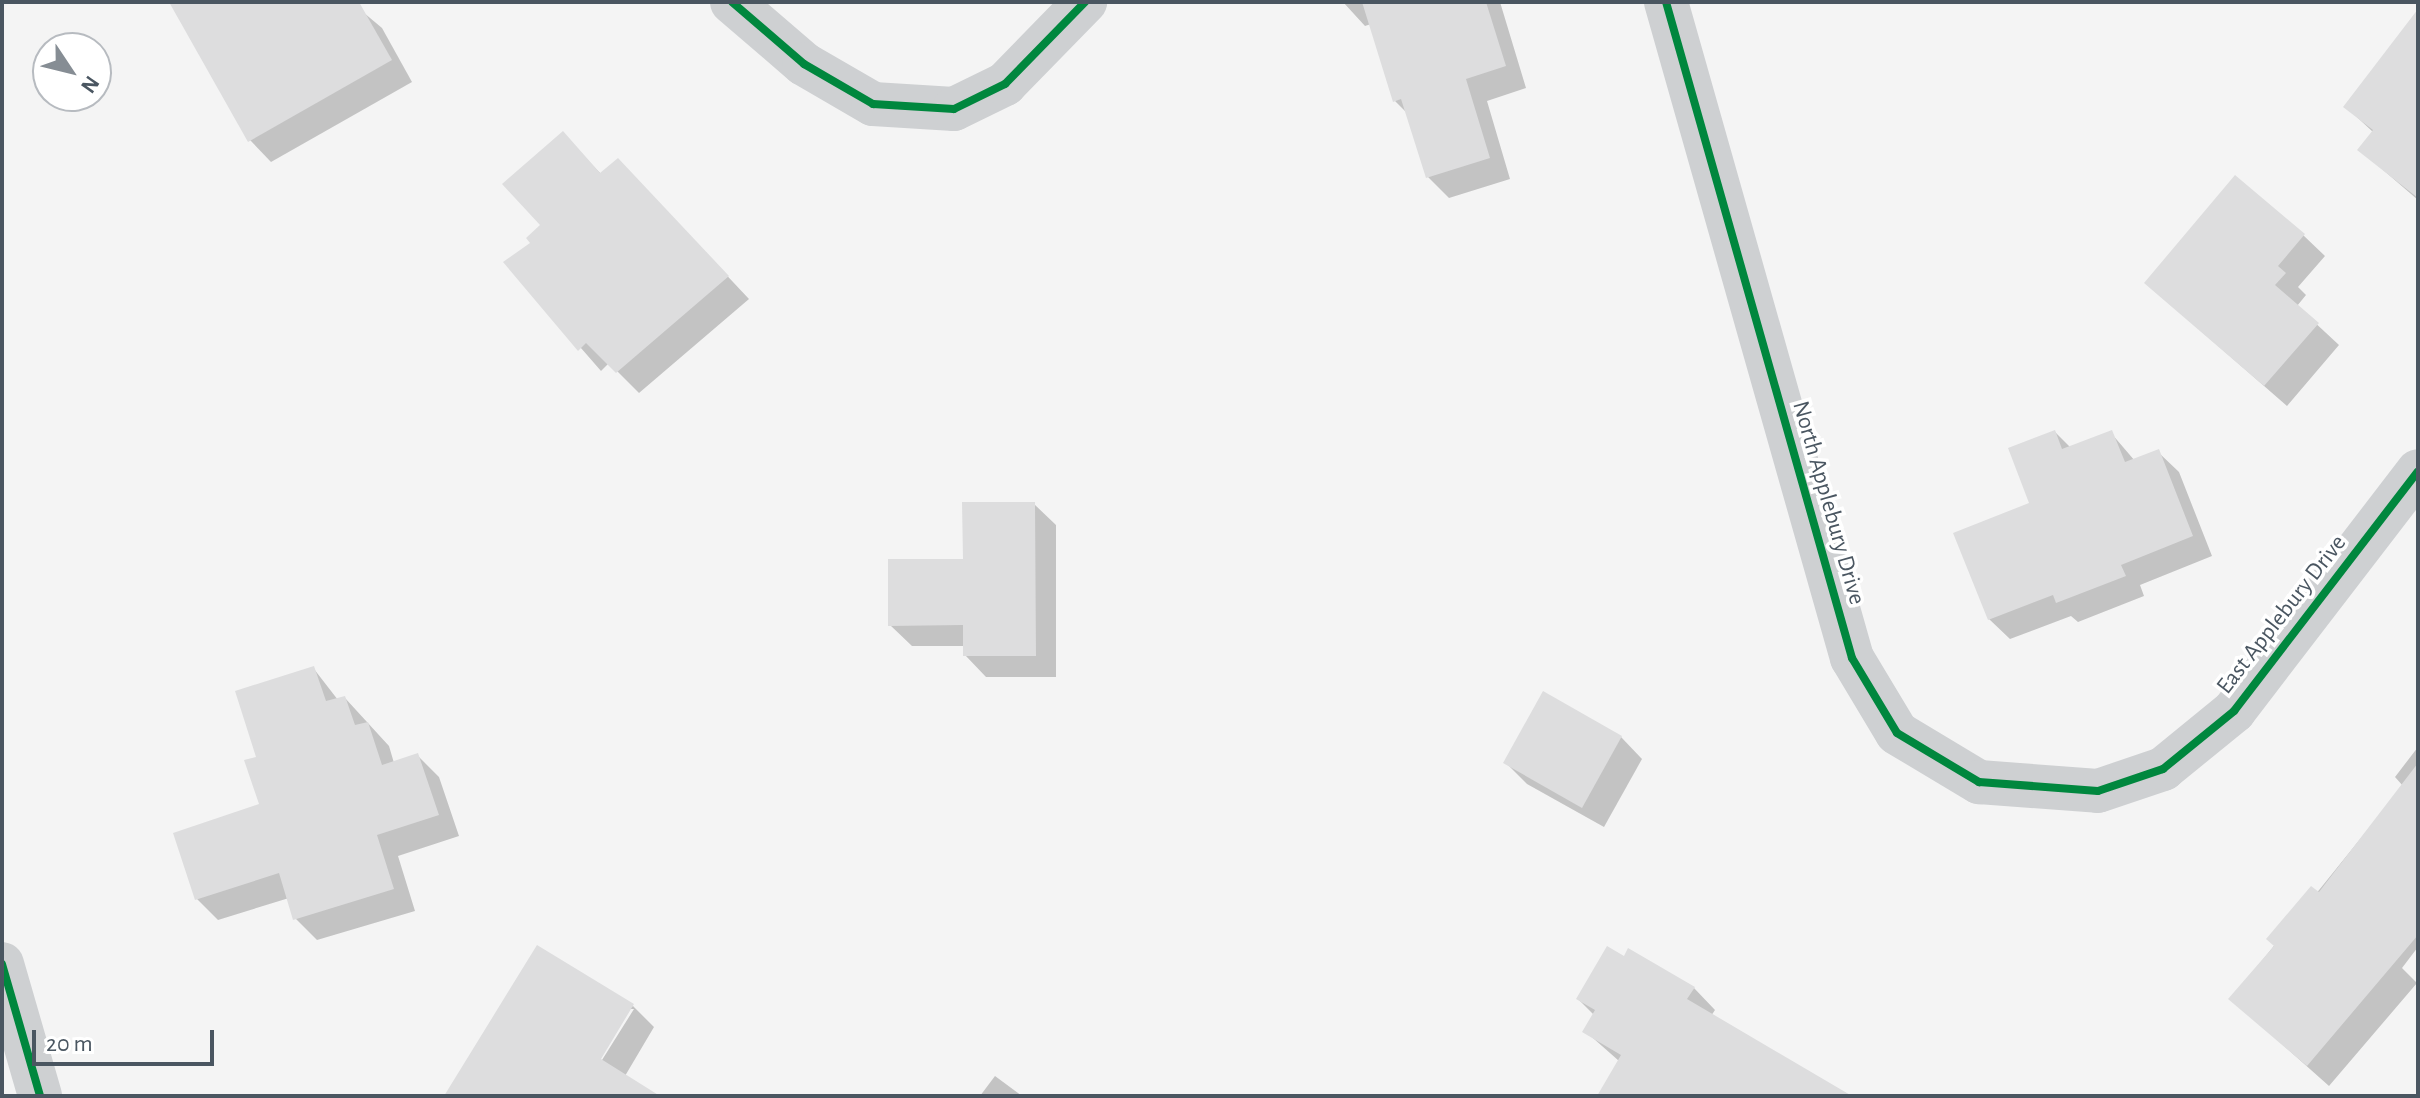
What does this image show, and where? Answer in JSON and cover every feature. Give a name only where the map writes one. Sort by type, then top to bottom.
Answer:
[{"type":"street","points":[[732,2],[804,64],[873,104],[954,109],[1005,84],[1085,2]]},
{"type":"street","name":"North Applebury Drive","points":[[1666,2],[1852,658],[1897,733],[1979,782],[2098,791],[2163,769]]},
{"type":"street","name":"East Applebury Drive","points":[[2163,769],[2234,711],[2418,471]]},
{"type":"street","points":[[2,964],[40,1096]]},
{"type":"building","points":[[169,2],[359,2],[392,60],[248,142]]},
{"type":"building","points":[[1362,2],[1486,2],[1506,66],[1466,79],[1490,158],[1426,178],[1401,99],[1393,102]]},
{"type":"building","points":[[2418,9],[2418,198],[2357,150],[2373,130],[2343,107]]},
{"type":"building","points":[[563,131],[600,173],[618,158],[729,276],[616,373],[586,343],[578,351],[503,262],[530,243],[526,238],[540,225],[502,184]]},
{"type":"building","points":[[2235,175],[2305,234],[2278,266],[2286,273],[2275,285],[2319,323],[2264,386],[2144,283]]},
{"type":"building","points":[[2055,430],[2062,449],[2112,430],[2125,462],[2159,449],[2193,536],[2121,565],[2126,576],[2056,603],[2053,595],[1988,620],[1953,533],[2029,503],[2008,448]]},
{"type":"building","points":[[962,502],[1035,502],[1036,656],[963,656],[963,625],[888,626],[888,559],[963,559]]},
{"type":"building","points":[[314,666],[326,701],[345,696],[355,725],[368,722],[382,765],[418,753],[439,815],[377,835],[394,889],[293,920],[279,873],[195,900],[173,833],[259,804],[244,760],[256,757],[235,691]]},
{"type":"building","points":[[1543,691],[1622,736],[1582,808],[1503,763]]},
{"type":"building","points":[[2418,763],[2418,935],[2307,1066],[2228,999],[2274,946],[2266,939],[2311,886],[2319,892]]},
{"type":"building","points":[[537,945],[634,1004],[601,1059],[660,1096],[444,1096]]},
{"type":"building","points":[[1607,946],[1624,956],[1628,948],[1695,987],[1687,999],[1852,1096],[1597,1096],[1621,1055],[1582,1032],[1595,1010],[1576,999]]},
{"type":"cycle path","points":[[732,2],[804,64],[873,104],[954,109],[1005,84],[1085,2]]},
{"type":"cycle path","points":[[1666,2],[1852,658],[1897,733],[1979,782],[2098,791],[2163,769],[2234,711],[2418,471]]},
{"type":"cycle path","points":[[2,964],[40,1096]]}]
